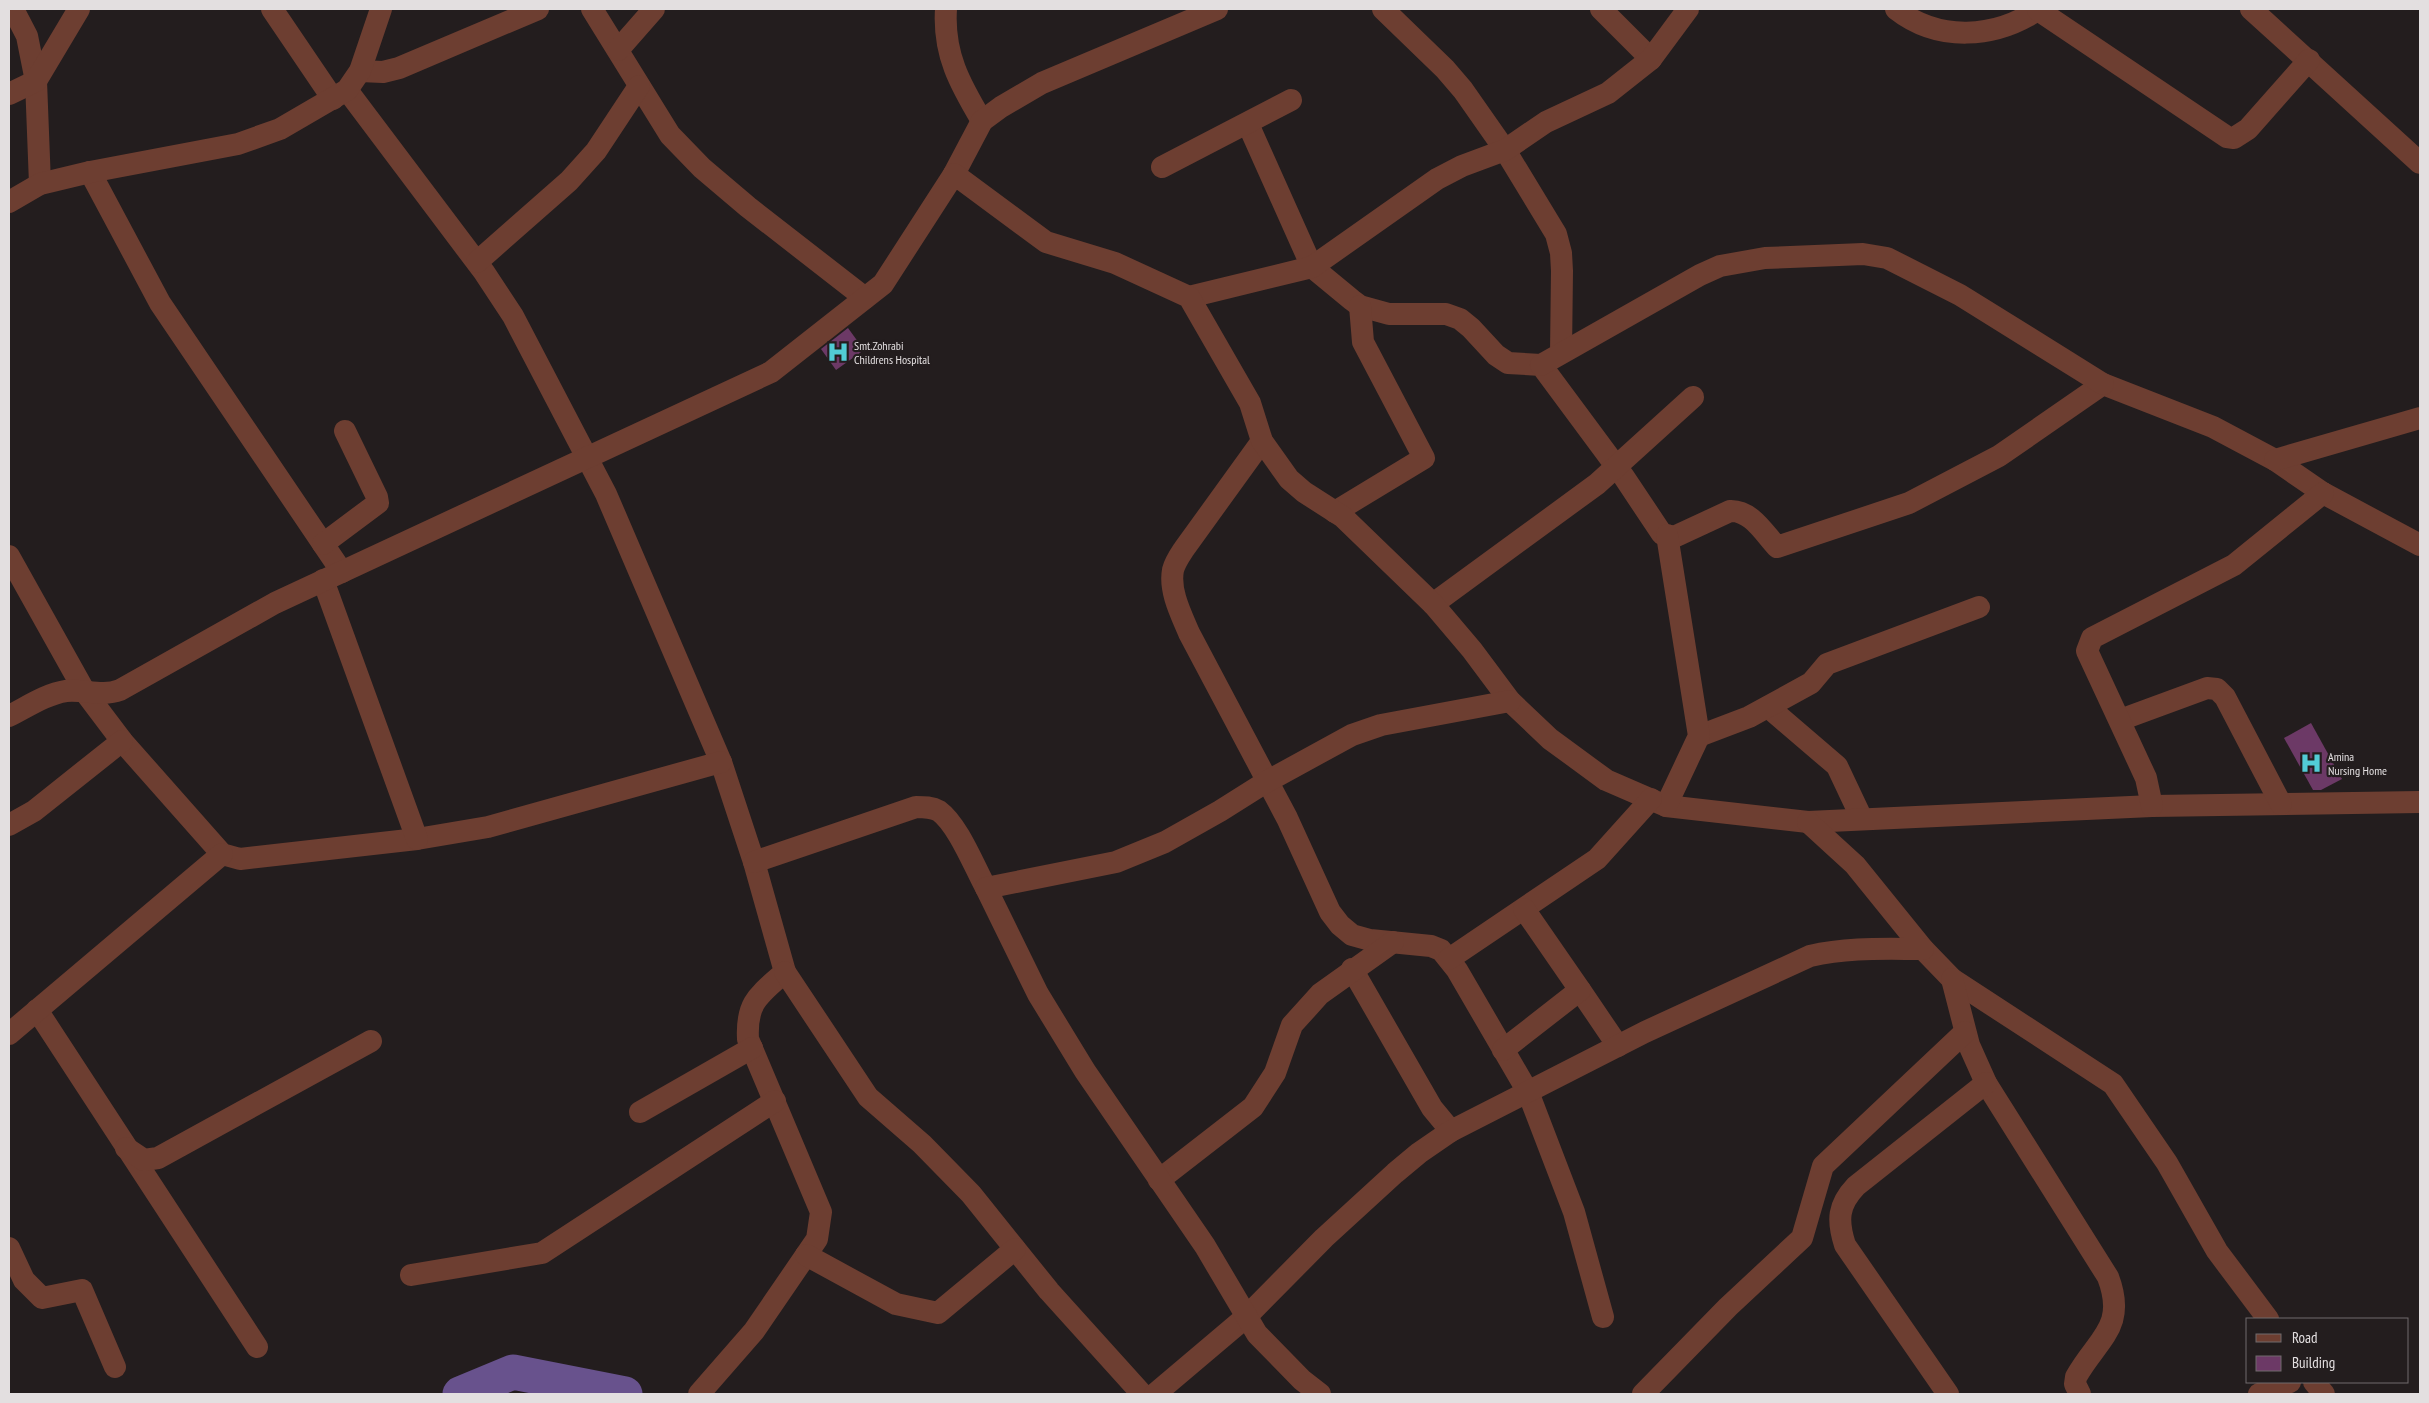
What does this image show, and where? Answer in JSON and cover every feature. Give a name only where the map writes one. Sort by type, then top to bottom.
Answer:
[{"type":"street","points":[[13,9],[27,36],[36,81],[40,184]]},
{"type":"street","points":[[9,94],[36,81],[79,9]]},
{"type":"street","points":[[272,9],[477,262],[513,316],[606,494],[721,762],[754,862],[785,972],[868,1097],[922,1144],[971,1194],[1049,1291],[1142,1394]]},
{"type":"street","points":[[9,202],[40,184],[90,172],[238,144],[280,130],[340,94],[360,71],[381,9]]},
{"type":"street","points":[[360,71],[382,72],[399,68],[538,9]]},
{"type":"street","points":[[592,9],[670,135],[702,168],[748,207],[865,298]]},
{"type":"street","points":[[618,50],[654,9]]},
{"type":"street","points":[[946,9],[949,51],[959,83],[982,121]]},
{"type":"street","points":[[9,716],[49,696],[64,692],[109,694],[120,690],[275,603],[770,372],[883,284],[954,174],[982,121],[1042,83],[1217,9]]},
{"type":"street","points":[[1383,9],[1451,76],[1505,150],[1556,234],[1561,253],[1561,354]]},
{"type":"street","points":[[1601,9],[1651,59]]},
{"type":"street","points":[[1189,297],[1312,266],[1437,180],[1462,166],[1505,150],[1546,122],[1608,93],[1651,59],[1688,9]]},
{"type":"street","points":[[1896,9],[1933,30],[1957,34],[1996,28],[2038,9],[2226,137],[2234,138],[2248,129],[2310,60]]},
{"type":"street","points":[[2251,9],[2310,60],[2420,163]]},
{"type":"street","points":[[477,262],[569,181],[596,151],[639,86]]},
{"type":"street","points":[[1162,167],[1291,100]]},
{"type":"street","points":[[1248,124],[1312,266],[1360,306],[1389,314],[1446,314],[1460,319],[1496,355],[1508,363],[1541,365],[1720,266],[1765,258],[1863,254],[1887,258],[1960,295],[2103,384],[2213,427],[2275,460],[2323,493],[2420,545]]},
{"type":"street","points":[[90,172],[160,303],[323,544],[417,839]]},
{"type":"street","points":[[954,174],[1046,242],[1115,263],[1189,297],[1250,403],[1262,441],[1289,480],[1335,512],[1433,604],[1472,650],[1510,701],[1550,738],[1606,780],[1659,803],[1808,822],[2152,806],[2420,802]]},
{"type":"street","points":[[1335,512],[1424,458],[1363,342],[1360,306]]},
{"type":"street","points":[[1541,365],[1616,466],[1662,534],[1674,537],[1687,533],[1730,511],[1740,510],[1750,517],[1777,546],[1908,503],[1999,456],[2103,384]]},
{"type":"street","points":[[1433,604],[1572,504],[1693,397]]},
{"type":"street","points":[[2275,460],[2420,418]]},
{"type":"street","points":[[323,544],[378,503],[377,496],[345,432]]},
{"type":"street","points":[[1262,441],[1184,548],[1173,568],[1172,582],[1178,605],[1189,633],[1266,782],[1287,818],[1316,886],[1335,919],[1352,935],[1370,940],[1431,946],[1442,950],[1449,959],[1528,1092],[1574,1212],[1604,1317]]},
{"type":"street","points":[[2152,806],[2146,778],[2087,650],[2092,638],[2234,565],[2323,493]]},
{"type":"street","points":[[1667,535],[1699,736]]},
{"type":"street","points":[[9,556],[85,692],[122,740],[222,854],[240,859],[417,839],[488,827],[721,762]]},
{"type":"street","points":[[1449,959],[1597,859],[1659,803],[1699,736],[1749,718],[1812,683],[1827,664],[1979,607]]},
{"type":"street","points":[[2120,720],[2198,691],[2217,689],[2225,697],[2281,804]]},
{"type":"street","points":[[986,888],[1116,862],[1165,842],[1220,812],[1266,782],[1352,735],[1380,725],[1510,701]]},
{"type":"street","points":[[1768,707],[1837,766],[1862,819]]},
{"type":"street","points":[[9,825],[34,811],[122,740]]},
{"type":"street","points":[[754,862],[916,807],[928,807],[938,810],[950,822],[986,888],[1038,994],[1084,1071],[1205,1246],[1257,1334],[1302,1380],[1320,1394]]},
{"type":"street","points":[[1808,822],[1855,865],[1923,949],[1952,979],[2113,1084],[2167,1163],[2217,1251],[2267,1318]]},
{"type":"street","points":[[9,1034],[222,854]]},
{"type":"street","points":[[1524,909],[1618,1046]]},
{"type":"street","points":[[1159,1180],[1253,1107],[1275,1073],[1292,1026],[1320,994],[1352,969],[1393,942]]},
{"type":"street","points":[[1155,1394],[1246,1317],[1324,1238],[1395,1173],[1419,1153],[1451,1131],[1618,1046],[1810,956],[1857,948],[1923,949]]},
{"type":"street","points":[[1352,969],[1432,1108],[1451,1131]]},
{"type":"street","points":[[699,1394],[754,1330],[817,1239],[821,1212],[748,1040],[747,1024],[753,1001],[785,972]]},
{"type":"street","points":[[1952,979],[1965,1032],[1986,1083],[2108,1278],[2115,1295],[2116,1308],[2111,1325],[2076,1377],[2075,1384],[2080,1394]]},
{"type":"street","points":[[1503,1050],[1580,990]]},
{"type":"street","points":[[37,1010],[257,1347]]},
{"type":"street","points":[[1643,1394],[1728,1307],[1802,1238],[1823,1166],[1965,1032]]},
{"type":"street","points":[[126,1148],[144,1160],[158,1158],[371,1041]]},
{"type":"street","points":[[640,1112],[752,1048]]},
{"type":"street","points":[[1948,1394],[1845,1245],[1840,1231],[1841,1207],[1846,1196],[1856,1186],[1986,1083]]},
{"type":"street","points":[[412,1275],[542,1253],[775,1101]]},
{"type":"street","points":[[9,1248],[16,1282],[42,1298],[82,1290],[115,1367]]},
{"type":"street","points":[[806,1255],[896,1304],[938,1313],[1015,1249]]},
{"type":"street","points":[[2259,1394],[2287,1383]]},
{"type":"street","points":[[2315,1383],[2324,1394]]},
{"type":"building","points":[[848,328],[864,350],[836,370],[821,349]]},
{"type":"building","points":[[2311,723],[2342,779],[2321,790],[2313,790],[2284,738]]},
{"type":"waterway","points":[[460,1394],[513,1372],[625,1394]]},
{"type":"place","name":"Smt.Zohrabi Childrens Hospital","points":[[838,352]]},
{"type":"place","name":"Amina Nursing Home","points":[[2311,763]]}]
